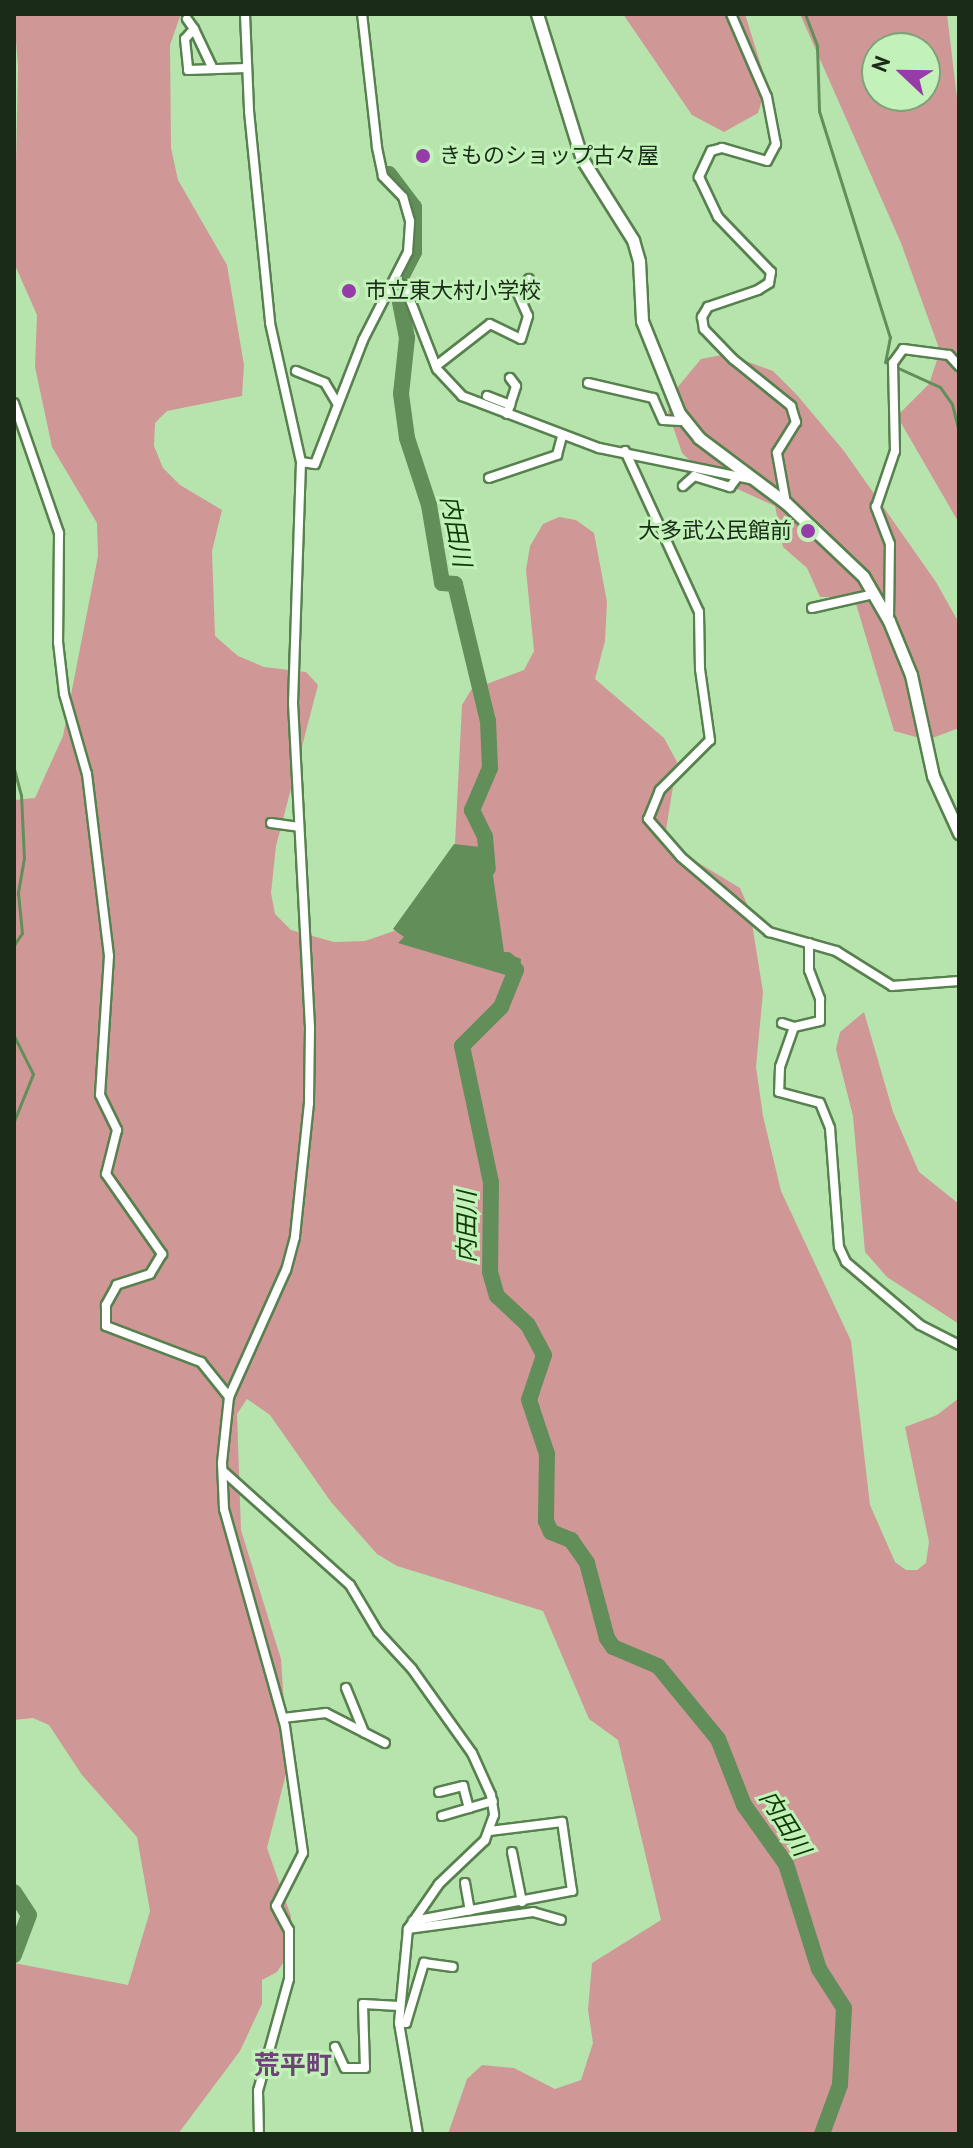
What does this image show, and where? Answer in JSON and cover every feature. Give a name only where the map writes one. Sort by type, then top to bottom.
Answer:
[{"type":"street","points":[[245,14],[270,323],[301,462],[293,703],[310,1028],[302,1180],[286,1270],[229,1397],[224,1472],[224,1509],[260,1624],[263,1662],[277,1687],[303,1853],[276,1906],[289,1930],[289,1979],[258,2091],[259,2134]]},
{"type":"street","points":[[301,462],[315,464],[388,284],[396,281],[408,252],[410,221],[403,197],[383,176],[362,14]]},
{"type":"street","points":[[537,14],[582,159],[633,240],[639,261],[642,321],[685,421],[699,438],[786,503],[863,576],[889,621],[911,675],[933,776],[959,833]]},
{"type":"street","points":[[731,14],[767,97],[776,144],[767,161],[722,148],[711,151],[699,177],[701,192],[718,217],[771,272],[769,283],[758,290],[708,307],[702,317],[704,329],[733,359],[791,406],[796,422],[777,453],[786,503]]},
{"type":"street","points":[[187,19],[213,69]]},
{"type":"street","points":[[194,29],[185,39],[188,70],[247,68]]},
{"type":"street","points":[[436,366],[490,324],[521,339],[528,316],[517,291],[529,279]]},
{"type":"street","points":[[396,281],[405,287],[436,366],[462,396],[508,410]]},
{"type":"street","points":[[889,621],[890,544],[876,507],[895,451],[897,406],[892,368],[903,349],[949,355],[959,366]]},
{"type":"street","points":[[296,371],[325,383],[338,404]]},
{"type":"street","points":[[508,410],[516,386],[510,378]]},
{"type":"street","points":[[588,383],[653,398],[663,420],[685,421]]},
{"type":"street","points":[[487,396],[508,410],[562,436],[736,479],[758,481]]},
{"type":"street","points":[[14,403],[59,533],[61,672],[75,744],[87,774],[109,956],[100,1095],[117,1130],[106,1174],[162,1254],[150,1274],[117,1285],[106,1305],[106,1326],[201,1362],[229,1397]]},
{"type":"street","points":[[489,478],[557,455],[562,436]]},
{"type":"street","points":[[625,451],[699,612],[700,669],[710,740],[660,790],[648,819],[756,925],[836,951],[892,986],[959,981]]},
{"type":"street","points":[[683,486],[694,476],[730,487],[736,479]]},
{"type":"street","points":[[812,608],[874,594]]},
{"type":"street","points":[[271,823],[299,827]]},
{"type":"street","points":[[782,1023],[794,1027],[820,1021],[820,999],[809,970],[809,943]]},
{"type":"street","points":[[794,1027],[780,1067],[779,1092],[820,1103],[830,1128],[839,1247],[846,1262],[920,1325],[959,1345]]},
{"type":"street","points":[[224,1472],[350,1585],[378,1632],[412,1669],[472,1753],[493,1801],[490,1831],[410,1925],[399,2023],[418,2134]]},
{"type":"street","points":[[346,1688],[365,1733]]},
{"type":"street","points":[[283,1718],[326,1713],[385,1743]]},
{"type":"street","points":[[439,1792],[463,1786],[469,1808]]},
{"type":"street","points":[[442,1816],[493,1801]]},
{"type":"street","points":[[410,1925],[572,1891],[575,1885],[562,1822],[490,1831]]},
{"type":"street","points":[[512,1852],[522,1902]]},
{"type":"street","points":[[465,1883],[470,1911]]},
{"type":"street","points":[[410,1925],[533,1912],[561,1920]]},
{"type":"street","points":[[399,2023],[406,2023],[424,1963],[453,1967]]},
{"type":"street","points":[[335,2047],[345,2068],[365,2068],[363,2004],[399,2006]]},
{"type":"shaded area","points":[[14,14],[181,14],[170,45],[171,148],[178,180],[227,265],[244,365],[242,396],[167,411],[155,423],[154,446],[163,468],[180,485],[222,510],[212,551],[215,636],[238,656],[264,667],[306,672],[318,685],[276,846],[271,893],[275,914],[291,930],[334,942],[365,941],[420,922],[455,844],[462,705],[471,690],[524,670],[534,651],[526,570],[530,546],[543,524],[559,517],[576,520],[594,533],[607,602],[605,641],[595,679],[664,738],[677,762],[664,842],[740,888],[750,911],[763,992],[756,1067],[763,1116],[781,1191],[851,1341],[870,1505],[895,1562],[906,1570],[917,1570],[926,1563],[929,1542],[905,1427],[937,1415],[959,1398],[959,2134],[448,2134],[467,2079],[482,2065],[514,2068],[555,2089],[581,2080],[593,2043],[588,2010],[592,1963],[661,1920],[618,1740],[589,1719],[543,1611],[397,1566],[377,1554],[331,1502],[270,1415],[247,1399],[237,1414],[241,1530],[281,1659],[288,1766],[267,1848],[291,1916],[291,1951],[277,1972],[262,1980],[262,2004],[240,2051],[178,2134],[14,2134],[14,1963],[128,1985],[150,1911],[137,1837],[82,1775],[49,1725],[33,1718],[14,1720],[14,800],[35,798],[63,736],[98,556],[97,523],[52,447],[35,367],[37,315],[14,263],[18,67]]},
{"type":"shaded area","points":[[623,14],[745,14],[767,85],[758,113],[724,132],[692,115]]},
{"type":"shaded area","points":[[800,14],[947,14],[959,115],[959,523],[897,416],[929,384],[940,351],[901,243]]},
{"type":"shaded area","points":[[727,354],[773,371],[797,395],[844,451],[936,582],[959,623],[959,728],[927,740],[894,731],[854,597],[820,597],[807,568],[783,547],[775,506],[704,474],[682,453],[668,412],[672,394],[701,359]]},
{"type":"shaded area","points":[[454,844],[489,848],[504,952],[521,959],[519,979],[398,943],[404,937],[393,929]]},
{"type":"shaded area","points":[[864,1012],[893,1112],[919,1172],[959,1204],[959,1324],[887,1277],[865,1252],[853,1116],[836,1049],[840,1032]]},
{"type":"waterway","points":[[805,14],[817,46],[819,111],[890,337],[885,362],[940,387],[952,404],[959,433]]},
{"type":"waterway","name":"内田川","points":[[389,174],[414,207],[414,252],[402,276]]},
{"type":"waterway","name":"内田川","points":[[398,292],[407,338],[401,394],[407,438],[429,505],[442,583],[455,584],[488,721],[490,768],[472,810],[485,837],[488,869]]},
{"type":"waterway","points":[[14,769],[21,795],[24,858],[18,893],[22,933],[14,945]]},
{"type":"waterway","name":"内田川","points":[[507,960],[516,970],[501,1007],[462,1046],[491,1182],[490,1272],[497,1296],[528,1325],[544,1355],[529,1400],[547,1454],[546,1521],[551,1532],[571,1540],[587,1563],[607,1638],[613,1647],[658,1666],[718,1739],[744,1805],[786,1864],[819,1969],[844,2008],[840,2085],[822,2134]]},
{"type":"waterway","points":[[14,1036],[33,1074],[14,1121]]},
{"type":"waterway","points":[[14,1892],[29,1915],[14,1955]]},
{"type":"place","name":"きものショップ古々屋","points":[[423,156]]},
{"type":"place","name":"市立東大村小学校","points":[[349,291]]},
{"type":"place","name":"大多武公民館前","points":[[808,531]]},
{"type":"district","name":"荒平町","points":[[293,2065]]}]
